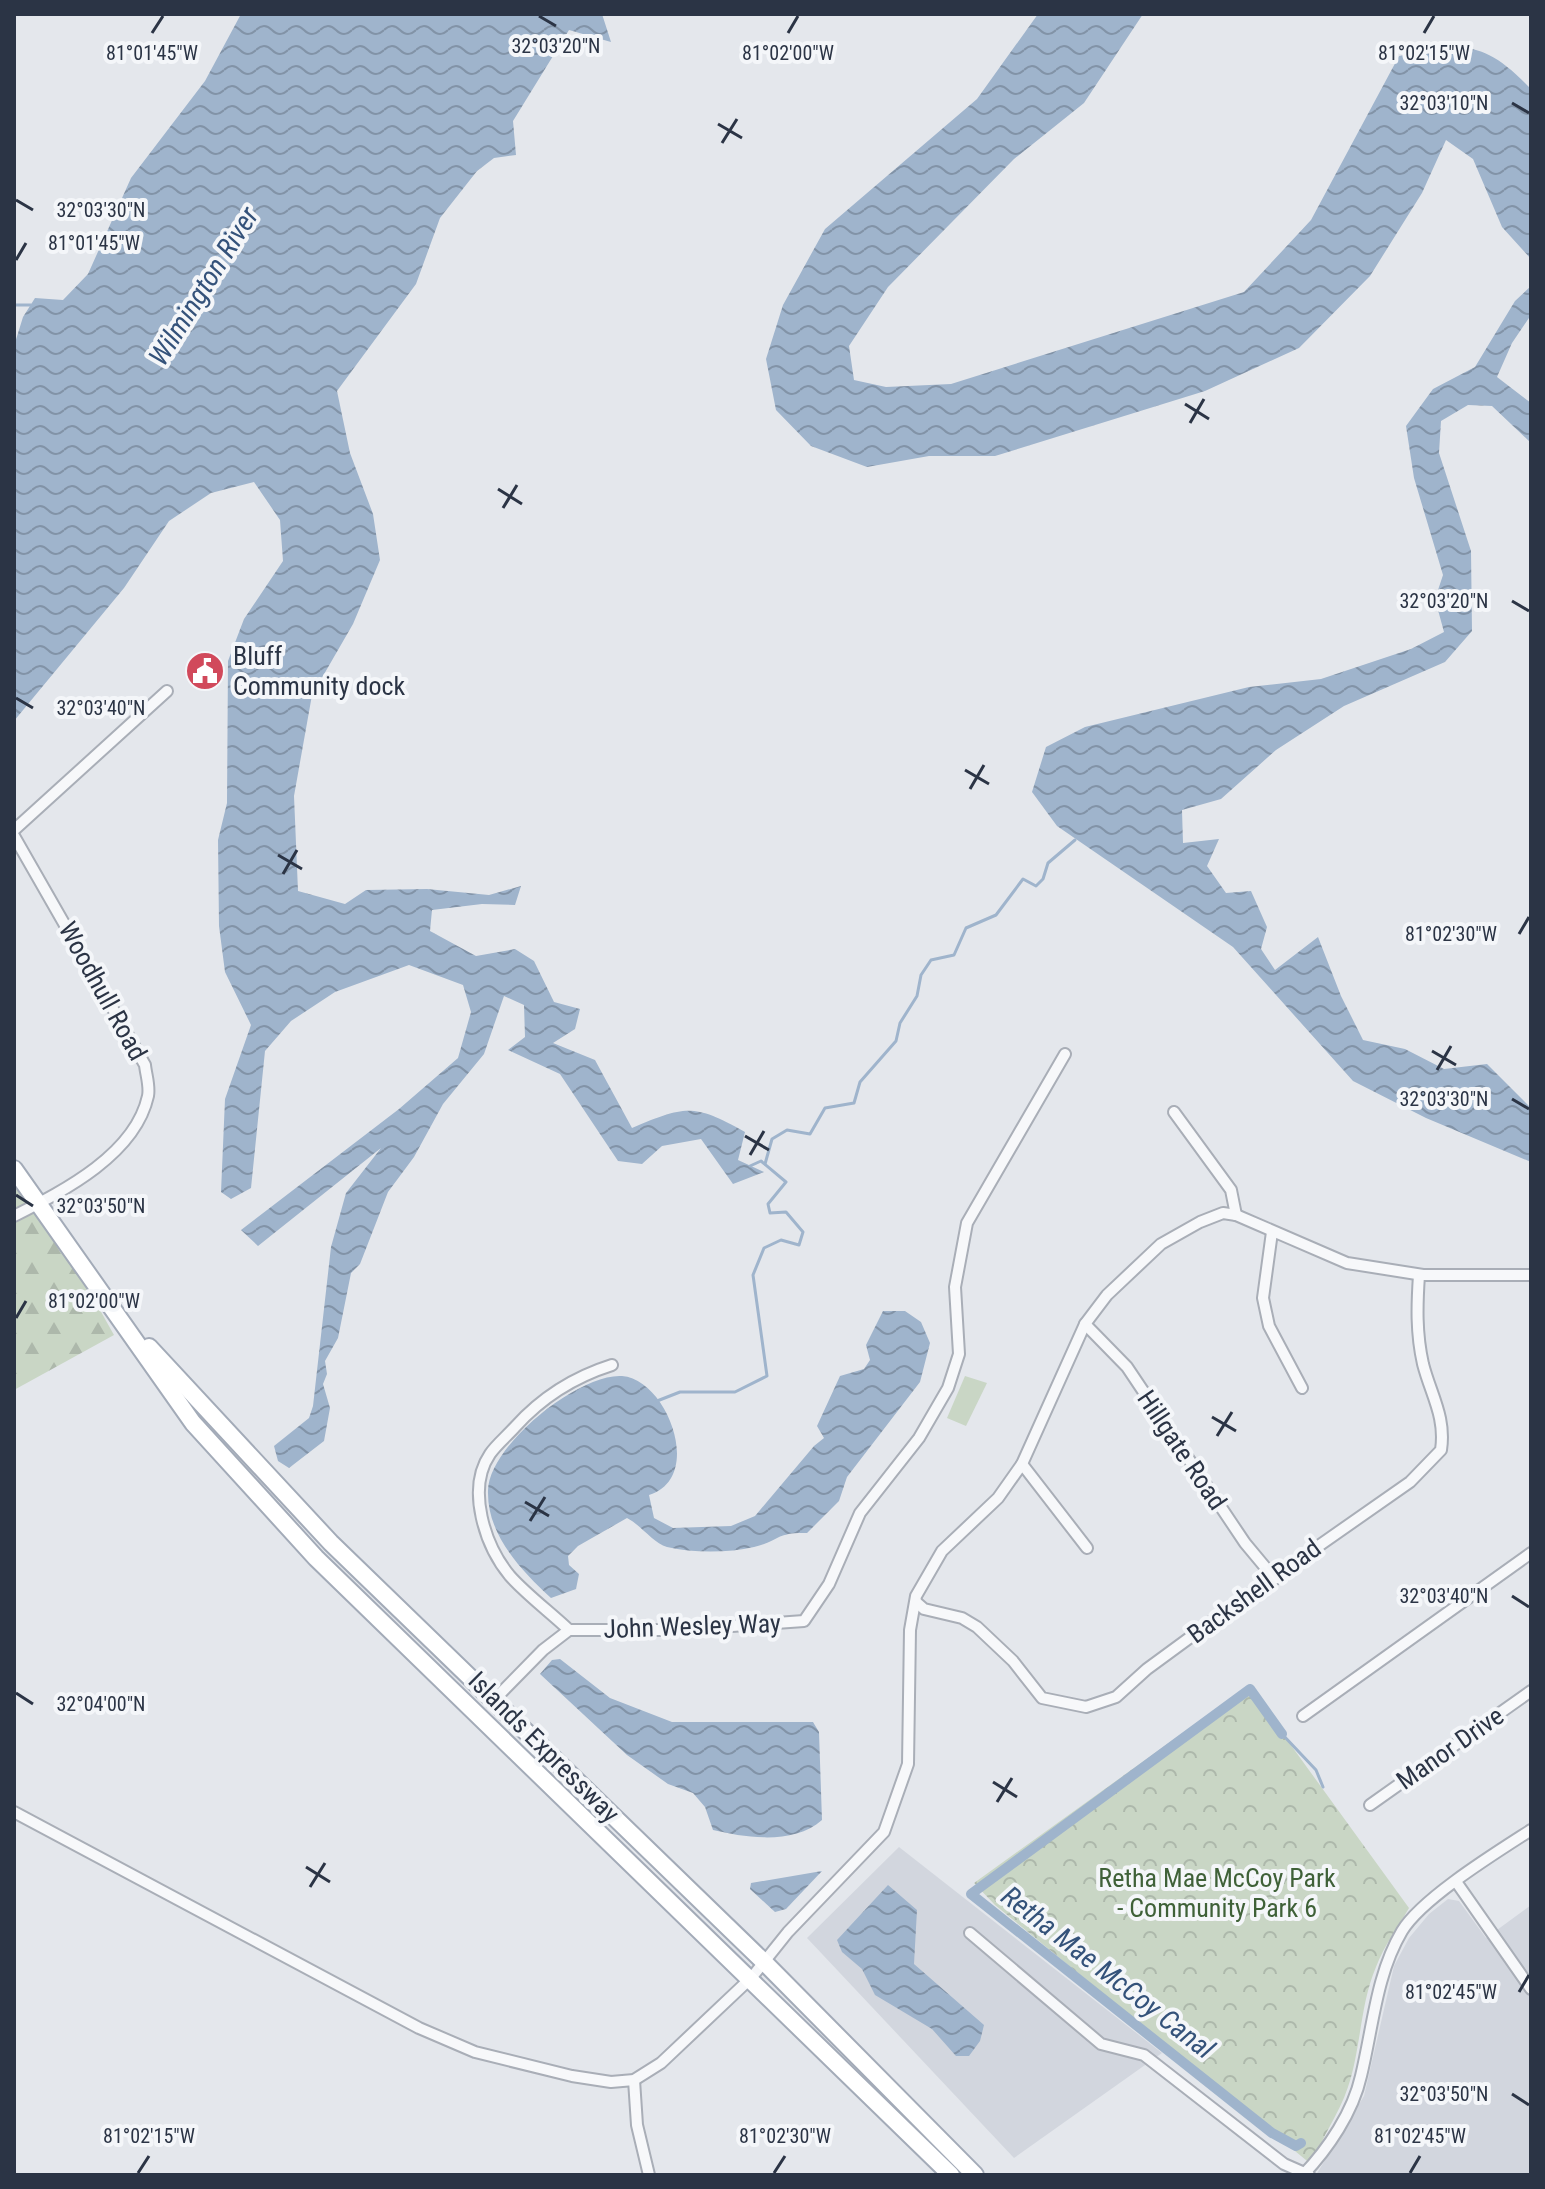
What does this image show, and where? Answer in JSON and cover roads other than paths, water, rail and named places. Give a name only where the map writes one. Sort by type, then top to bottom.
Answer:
[{"type":"main road","name":"Islands Expressway","points":[[14,1169],[193,1423],[284,1525],[752,1977],[951,2175]]},
{"type":"main road","name":"Islands Expressway","points":[[116,1315],[331,1543],[765,1963],[975,2175]]},
{"type":"street","points":[[14,830],[167,691]]},
{"type":"street","name":"Woodhull Road","points":[[14,836],[145,1065],[149,1093],[141,1115],[109,1156],[14,1216]]},
{"type":"street","name":"John Wesley Way","points":[[495,1699],[543,1650],[569,1630],[676,1630],[804,1621],[829,1584],[860,1513],[919,1438],[948,1388],[959,1354],[955,1287],[967,1223],[1065,1054]]},
{"type":"street","points":[[1174,1112],[1231,1190],[1236,1215]]},
{"type":"street","points":[[14,1812],[419,2028],[475,2052],[572,2076],[611,2082],[634,2080],[661,2063],[752,1977],[788,1932],[884,1832],[908,1764],[910,1630],[926,1575],[942,1551],[998,1498],[1022,1464],[1085,1324],[1107,1295],[1161,1244],[1223,1213],[1236,1215],[1347,1263],[1419,1275],[1531,1275]]},
{"type":"street","points":[[1272,1232],[1263,1298],[1269,1326],[1302,1388]]},
{"type":"street","name":"Backshell Road","points":[[916,1602],[924,1609],[962,1618],[977,1627],[1013,1661],[1042,1698],[1086,1707],[1116,1697],[1147,1669],[1410,1482],[1441,1450],[1444,1433],[1440,1411],[1420,1349],[1416,1315],[1419,1275]]},
{"type":"street","name":"Hillgate Road","points":[[1085,1324],[1127,1367],[1213,1497],[1275,1579]]},
{"type":"street","points":[[569,1630],[509,1575],[496,1554],[482,1515],[479,1480],[490,1454],[519,1422],[579,1376],[612,1365]]},
{"type":"street","points":[[1022,1464],[1087,1548]]},
{"type":"street","points":[[1303,1716],[1531,1553]]},
{"type":"street","name":"Manor Drive","points":[[1370,1805],[1531,1691]]},
{"type":"street","points":[[970,1933],[1101,2044],[1144,2055],[1284,2164],[1306,2174],[1340,2128],[1361,2080],[1384,1970],[1403,1929],[1425,1906],[1531,1830]]},
{"type":"street","points":[[1457,1883],[1531,1989]]},
{"type":"street","points":[[634,2080],[637,2125],[649,2175]]},
{"type":"water","name":"Wilmington River","points":[[241,14],[602,14],[611,42],[569,30],[513,121],[516,155],[494,158],[477,171],[440,218],[416,284],[337,391],[350,453],[373,514],[380,560],[353,624],[312,695],[294,796],[298,891],[345,904],[366,890],[427,889],[489,895],[521,886],[515,905],[482,904],[432,910],[430,931],[476,956],[515,949],[534,961],[554,1002],[580,1009],[575,1029],[553,1043],[595,1060],[632,1128],[677,1112],[700,1112],[713,1116],[745,1132],[738,1160],[764,1172],[733,1184],[701,1139],[662,1146],[642,1164],[618,1161],[560,1074],[508,1050],[525,1037],[524,1005],[504,996],[484,1054],[443,1104],[414,1157],[388,1192],[360,1264],[351,1273],[338,1338],[325,1361],[327,1374],[323,1384],[330,1408],[324,1441],[289,1468],[278,1461],[274,1446],[309,1418],[313,1406],[331,1247],[346,1193],[381,1148],[258,1246],[241,1230],[399,1109],[458,1058],[471,1012],[463,985],[409,965],[335,992],[291,1021],[265,1051],[251,1188],[231,1199],[221,1192],[225,1099],[251,1025],[225,972],[219,926],[218,840],[227,803],[228,661],[244,619],[283,561],[280,520],[254,482],[211,493],[169,521],[124,588],[14,721],[14,346],[23,317],[35,298],[63,300],[88,274],[131,178],[205,81]]},
{"type":"water","points":[[1038,14],[1143,14],[1084,103],[1014,159],[888,287],[849,346],[854,380],[886,387],[951,384],[1244,292],[1311,220],[1399,56],[1421,52],[1456,48],[1485,53],[1531,89],[1531,259],[1502,227],[1473,159],[1446,140],[1422,193],[1370,276],[1299,348],[1205,391],[995,456],[929,456],[867,467],[811,446],[776,410],[766,359],[783,305],[825,229],[977,99]]},
{"type":"water","points":[[1531,286],[1531,315],[1512,343],[1497,377],[1531,403],[1531,443],[1492,406],[1468,405],[1441,421],[1439,453],[1471,551],[1472,631],[1445,662],[1344,706],[1276,750],[1221,799],[1182,810],[1183,843],[1219,839],[1207,866],[1226,893],[1251,891],[1267,927],[1261,949],[1275,970],[1318,937],[1341,996],[1363,1040],[1405,1049],[1444,1069],[1487,1064],[1531,1108],[1531,1162],[1426,1118],[1353,1081],[1233,947],[1057,826],[1032,792],[1046,747],[1085,727],[1249,687],[1321,679],[1411,649],[1444,632],[1435,599],[1443,575],[1414,478],[1406,426],[1433,389],[1475,367],[1515,301]]},
{"type":"water","points":[[883,1311],[905,1311],[921,1322],[930,1343],[920,1382],[847,1477],[839,1501],[807,1533],[783,1535],[744,1549],[688,1550],[662,1545],[627,1518],[578,1546],[568,1556],[569,1565],[579,1574],[576,1589],[551,1598],[528,1576],[500,1537],[489,1507],[488,1491],[492,1473],[503,1454],[519,1434],[561,1399],[604,1378],[622,1376],[638,1381],[653,1393],[665,1410],[673,1430],[677,1451],[675,1470],[666,1485],[649,1495],[654,1518],[673,1528],[731,1526],[755,1516],[824,1438],[817,1426],[840,1376],[864,1369],[870,1360],[866,1345]]},
{"type":"water","points":[[560,1659],[610,1698],[672,1722],[813,1722],[819,1732],[822,1820],[811,1828],[784,1836],[755,1837],[713,1830],[705,1807],[693,1793],[668,1784],[627,1755],[540,1674],[552,1660]]},
{"type":"water","points":[[822,1871],[786,1909],[775,1912],[750,1889],[751,1883]]},
{"type":"water","points":[[888,1885],[917,1910],[914,1964],[984,2025],[980,2041],[969,2056],[956,2056],[932,2029],[875,1995],[862,1969],[842,1952],[837,1940]]},
{"type":"waterway","points":[[14,305],[31,305]]},
{"type":"waterway","points":[[765,1164],[772,1139],[787,1130],[810,1134],[825,1108],[854,1103],[860,1082],[896,1041],[900,1023],[917,996],[921,975],[931,960],[954,955],[966,928],[996,915],[1023,879],[1036,886],[1043,879],[1048,863],[1075,840]]},
{"type":"waterway","points":[[657,1401],[680,1392],[735,1392],[767,1376],[753,1275],[764,1248],[781,1240],[799,1245],[803,1232],[786,1212],[770,1213],[768,1204],[786,1182],[761,1161],[750,1166]]},
{"type":"waterway","name":"Retha Mae McCoy Canal","points":[[1282,1734],[1250,1689],[971,1894],[1272,2133],[1296,2146],[1301,2143]]},
{"type":"waterway","points":[[1282,1734],[1316,1770],[1323,1787]]},
{"type":"place","name":"Bluff Community dock","points":[[205,671]]},
{"type":"park label","name":"Retha Mae McCoy Park - Community Park 6","points":[[1217,1893]]}]
